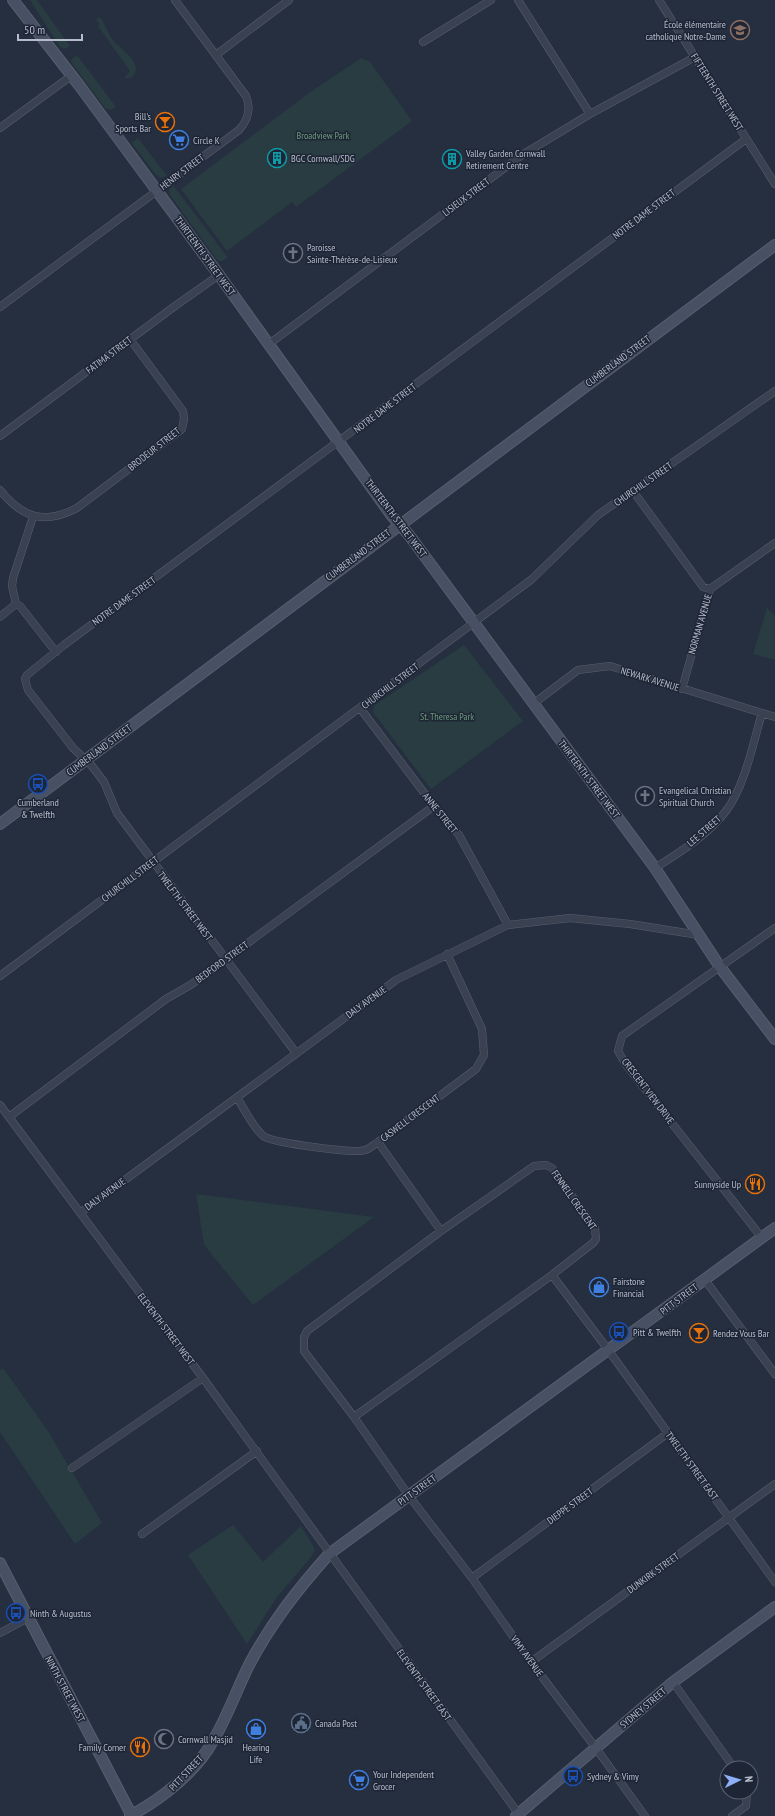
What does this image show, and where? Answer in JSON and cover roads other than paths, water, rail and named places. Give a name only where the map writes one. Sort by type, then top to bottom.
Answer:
[{"type":"street","name":"THIRTEENTH STREET WEST","points":[[15,0],[219,274],[399,524],[655,868],[720,967],[775,1039]]},
{"type":"street","name":"HENRY STREET","points":[[0,307],[239,130],[246,120],[249,109],[246,96],[175,0]]},
{"type":"street","points":[[216,55],[289,0]]},
{"type":"street","points":[[423,42],[491,0]]},
{"type":"street","points":[[518,0],[590,114]]},
{"type":"street","name":"FIFTEENTH STREET WEST","points":[[659,0],[775,184]]},
{"type":"street","name":"LISIEUX STREET","points":[[269,344],[522,155],[590,114],[695,57]]},
{"type":"street","points":[[0,128],[71,76]]},
{"type":"street","name":"NOTRE DAME STREET","points":[[25,679],[27,675],[56,652],[746,139]]},
{"type":"street","name":"CUMBERLAND STREET","points":[[0,824],[775,244]]},
{"type":"street","name":"FATIMA STREET","points":[[0,436],[219,274]]},
{"type":"street","name":"BRODEUR STREET","points":[[33,517],[59,516],[77,508],[182,429],[184,419],[183,411],[130,339]]},
{"type":"street","name":"CHURCHILL STREET","points":[[0,976],[532,579],[598,515],[775,391]]},
{"type":"street","points":[[0,490],[15,507],[33,517],[13,578],[12,586],[16,604],[20,606],[56,652]]},
{"type":"street","points":[[633,491],[703,587],[710,589]]},
{"type":"street","name":"NORMAN AVENUE","points":[[682,689],[710,589],[775,543]]},
{"type":"street","points":[[0,617],[16,604]]},
{"type":"street","name":"NEWARK AVENUE","points":[[533,704],[578,670],[610,666],[775,717]]},
{"type":"street","name":"TWELFTH STREET WEST","points":[[25,679],[28,690],[73,748],[104,782],[117,813],[152,862],[296,1053]]},
{"type":"street","name":"ANNE STREET","points":[[360,708],[434,806],[458,835],[508,925]]},
{"type":"street","name":"LEE STREET","points":[[655,868],[678,853],[715,824],[728,809],[744,776],[762,713]]},
{"type":"street","name":"BEDFORD STREET","points":[[9,1117],[166,999],[192,984],[226,960],[434,806]]},
{"type":"street","name":"DALY AVENUE","points":[[80,1213],[396,980],[508,925],[570,918],[630,924],[699,935]]},
{"type":"street","points":[[720,967],[775,928]]},
{"type":"street","name":"CASWELL CRESCENT","points":[[237,1097],[248,1117],[264,1137],[285,1143],[365,1151],[476,1069],[484,1055],[482,1030],[447,954]]},
{"type":"street","name":"CRESCENT VIEW DRIVE","points":[[720,967],[622,1036],[618,1051],[627,1066],[762,1238]]},
{"type":"street","name":"ELEVENTH STREET WEST","points":[[0,1105],[257,1451],[329,1554]]},
{"type":"street","points":[[378,1142],[441,1231]]},
{"type":"street","name":"FENNELL CRESCENT","points":[[354,1417],[552,1275],[593,1243],[596,1239],[597,1232],[595,1228],[552,1168],[546,1165],[534,1166],[441,1231],[307,1330],[304,1338],[304,1351],[354,1417],[409,1496]]},
{"type":"street","name":"PITT STREET","points":[[131,1816],[159,1799],[181,1780],[214,1741],[249,1666],[272,1626],[296,1591],[329,1554],[609,1351],[775,1228]]},
{"type":"street","points":[[552,1275],[609,1351]]},
{"type":"street","points":[[705,1280],[775,1374]]},
{"type":"street","name":"TWELFTH STREET EAST","points":[[609,1351],[775,1582]]},
{"type":"street","points":[[72,1468],[203,1378]]},
{"type":"street","name":"DIEPPE STREET","points":[[472,1578],[668,1433]]},
{"type":"street","points":[[142,1534],[257,1451]]},
{"type":"street","name":"DUNKIRK STREET","points":[[531,1662],[775,1484]]},
{"type":"street","name":"VIMY AVENUE","points":[[409,1496],[472,1578],[531,1662],[596,1747],[645,1816]]},
{"type":"street","name":"ELEVENTH STREET EAST","points":[[329,1554],[518,1815]]},
{"type":"street","name":"NINTH STREET WEST","points":[[0,1563],[131,1816]]},
{"type":"street","name":"SYDNEY STREET","points":[[518,1815],[673,1682],[775,1606]]},
{"type":"street","points":[[0,1633],[28,1618]]},
{"type":"street","points":[[673,1682],[728,1760]]},
{"type":"street","points":[[732,1816],[746,1806],[746,1800]]},
{"type":"place","name":"École élémentaire catholique Notre-Dame","points":[[740,30]]},
{"type":"place","name":"Bill's Sports Bar","points":[[165,122]]},
{"type":"place","name":"Circle K","points":[[179,140]]},
{"type":"place","name":"BGC Cornwall/SDG","points":[[277,158]]},
{"type":"place","name":"Valley Garden Cornwall Retirement Centre","points":[[452,159]]},
{"type":"place","name":"Paroisse Sainte-Thérèse-de-Lisieux","points":[[293,253]]},
{"type":"place","name":"Cumberland & Twelfth","points":[[38,784]]},
{"type":"place","name":"Evangelical Christian Spiritual Church","points":[[645,796]]},
{"type":"place","name":"Sunnyside Up","points":[[755,1184]]},
{"type":"place","name":"Fairstone Financial","points":[[599,1287]]},
{"type":"place","name":"Pitt & Twelfth","points":[[619,1332]]},
{"type":"place","name":"Rendez Vous Bar","points":[[699,1333]]},
{"type":"place","name":"Ninth & Augustus","points":[[16,1613]]},
{"type":"place","name":"Canada Post","points":[[301,1723]]},
{"type":"place","name":"Hearing Life","points":[[256,1729]]},
{"type":"place","name":"Cornwall Masjid","points":[[164,1739]]},
{"type":"place","name":"Family Corner","points":[[140,1747]]},
{"type":"place","name":"Sydney & Vimy","points":[[573,1776]]},
{"type":"place","name":"Your Independent Grocer","points":[[359,1780]]},
{"type":"park label","name":"Broadview Park","points":[[323,135]]},
{"type":"park label","name":"St. Theresa Park","points":[[447,716]]}]
